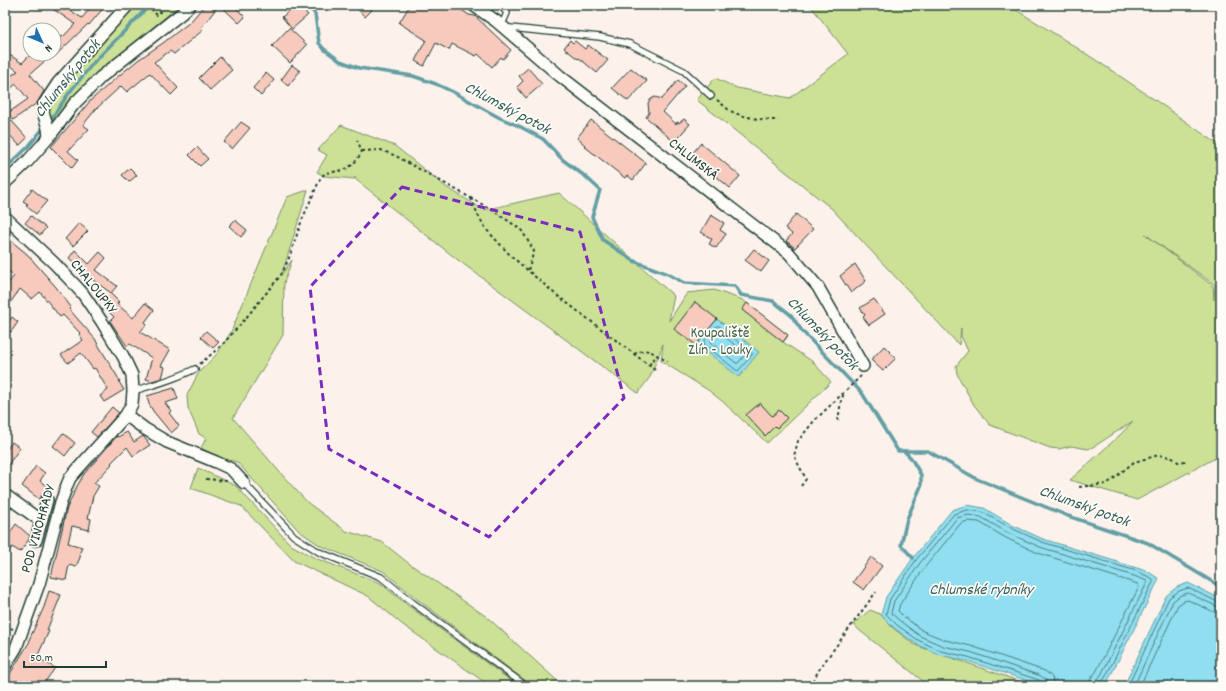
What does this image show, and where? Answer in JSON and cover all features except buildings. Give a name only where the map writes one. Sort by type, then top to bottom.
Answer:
[{"type":"street","points":[[47,129],[43,112],[44,104],[58,83],[128,5]]},
{"type":"street","points":[[5,183],[27,162],[47,129],[101,77],[190,5]]},
{"type":"street","name":"CHLUMSKÁ","points":[[473,5],[496,21],[501,27],[555,72],[789,252],[818,287],[863,366]]},
{"type":"street","name":"CHALOUPKY","points":[[5,217],[54,263],[83,294],[123,356],[132,375],[133,391],[132,404],[126,415]]},
{"type":"street","points":[[126,415],[145,429],[167,442],[231,469],[244,483]]},
{"type":"street","name":"POD VINOHRADY","points":[[5,666],[16,648],[39,584],[61,502],[70,478],[126,415]]},
{"type":"street","points":[[5,495],[41,521]]},
{"type":"street","points":[[36,540],[48,500]]},
{"type":"lane","points":[[501,5],[507,13],[501,27],[600,37],[630,44],[684,71],[711,96]]},
{"type":"lane","points":[[133,391],[181,376],[195,369]]},
{"type":"lane","points":[[244,483],[294,536],[318,552],[381,577],[413,603],[526,686]]},
{"type":"path","points":[[146,5],[157,15],[167,5]]},
{"type":"path","points":[[711,96],[730,110],[760,120],[778,120]]},
{"type":"path","points":[[357,140],[362,151]]},
{"type":"path","points":[[362,151],[381,150],[396,156],[492,210],[522,231],[534,251],[528,270]]},
{"type":"path","points":[[195,369],[222,345],[246,319],[281,275],[289,258],[302,220],[320,179],[325,173],[337,172],[347,168],[357,161],[362,151]]},
{"type":"path","points":[[471,198],[486,229],[510,255],[554,293],[655,370]]},
{"type":"path","points":[[634,354],[641,350],[650,350],[660,358],[668,361]]},
{"type":"path","points":[[649,366],[657,355]]},
{"type":"path","points":[[801,486],[806,479],[794,456],[798,441],[814,421],[856,380]]},
{"type":"path","points":[[838,421],[841,401],[845,392]]},
{"type":"path","points":[[1079,488],[1107,484],[1134,462],[1159,455],[1171,457],[1178,462],[1188,461]]},
{"type":"path","points":[[206,479],[244,483]]},
{"type":"path","points":[[810,686],[820,668],[876,592]]},
{"type":"highlighted area","points":[[402,187],[580,232],[624,398],[489,537],[329,449],[310,287]]},
{"type":"green space","points":[[135,5],[180,5],[111,62],[52,121],[47,115],[63,83],[85,57]]},
{"type":"green space","points":[[810,5],[1008,5],[1147,94],[1221,146],[1221,455],[1137,500],[1070,480],[1120,435],[1133,421],[1088,449],[1071,446],[1059,449],[1050,448],[990,425],[974,405],[957,374],[956,366],[968,351],[961,336],[961,328],[959,345],[832,209],[697,100],[715,78],[737,88],[790,98],[848,54]],"holes":[[[1145,234],[1215,285],[1214,300],[1213,286]]]},
{"type":"green space","name":"Koupaliště Zlín - Louky","points":[[341,125],[395,146],[446,187],[484,210],[559,193],[674,296],[669,321],[687,293],[714,290],[743,300],[788,336],[783,342],[813,362],[831,382],[767,443],[708,390],[661,361],[663,344],[650,377],[638,393],[458,260],[355,179],[355,177],[354,179],[324,176],[317,172],[327,155],[318,150]]},
{"type":"green space","points":[[308,190],[282,274],[292,260],[284,283],[283,335],[233,418],[308,503],[346,531],[382,542],[407,562],[487,617],[563,686],[531,686],[417,599],[383,571],[321,546],[299,531],[237,462],[220,458],[201,448],[206,438],[199,434],[188,408],[187,395],[199,372],[217,354],[231,332],[287,197]]},
{"type":"green space","points":[[198,468],[236,486],[291,545],[315,558],[380,583],[410,607],[518,686],[490,686],[403,625],[368,596],[294,561],[241,506],[191,488]]},
{"type":"green space","points":[[870,610],[880,614],[893,628],[915,645],[1033,686],[929,686],[853,624]]},
{"type":"water","points":[[717,319],[759,352],[739,377],[697,344]]},
{"type":"water","name":"Chlumské rybníky","points":[[967,505],[984,508],[1012,525],[1043,539],[1149,572],[1159,579],[1108,681],[1103,686],[1044,686],[967,661],[940,655],[916,644],[894,628],[881,615],[886,597],[913,558],[952,510]]},
{"type":"water","points":[[1188,583],[1221,599],[1221,686],[1124,686],[1166,596],[1177,587]]},
{"type":"waterway","name":"Chlumský potok","points":[[49,122],[69,93],[94,62],[150,5]]},
{"type":"waterway","name":"Chlumský potok","points":[[308,5],[315,14],[319,43],[324,49],[340,61],[359,68],[413,76],[436,84],[543,139],[563,160],[586,177],[600,190],[592,217],[603,240],[634,261],[668,274],[684,283],[735,286],[741,295],[773,301],[791,315],[802,331],[862,393],[898,451],[928,451],[977,479],[1068,516],[1148,543],[1221,587]]},
{"type":"waterway","name":"Chlumský potok","points":[[5,169],[28,147],[45,126]]},
{"type":"waterway","points":[[904,451],[911,458],[921,475],[921,486],[907,519],[901,545],[913,558]]}]
